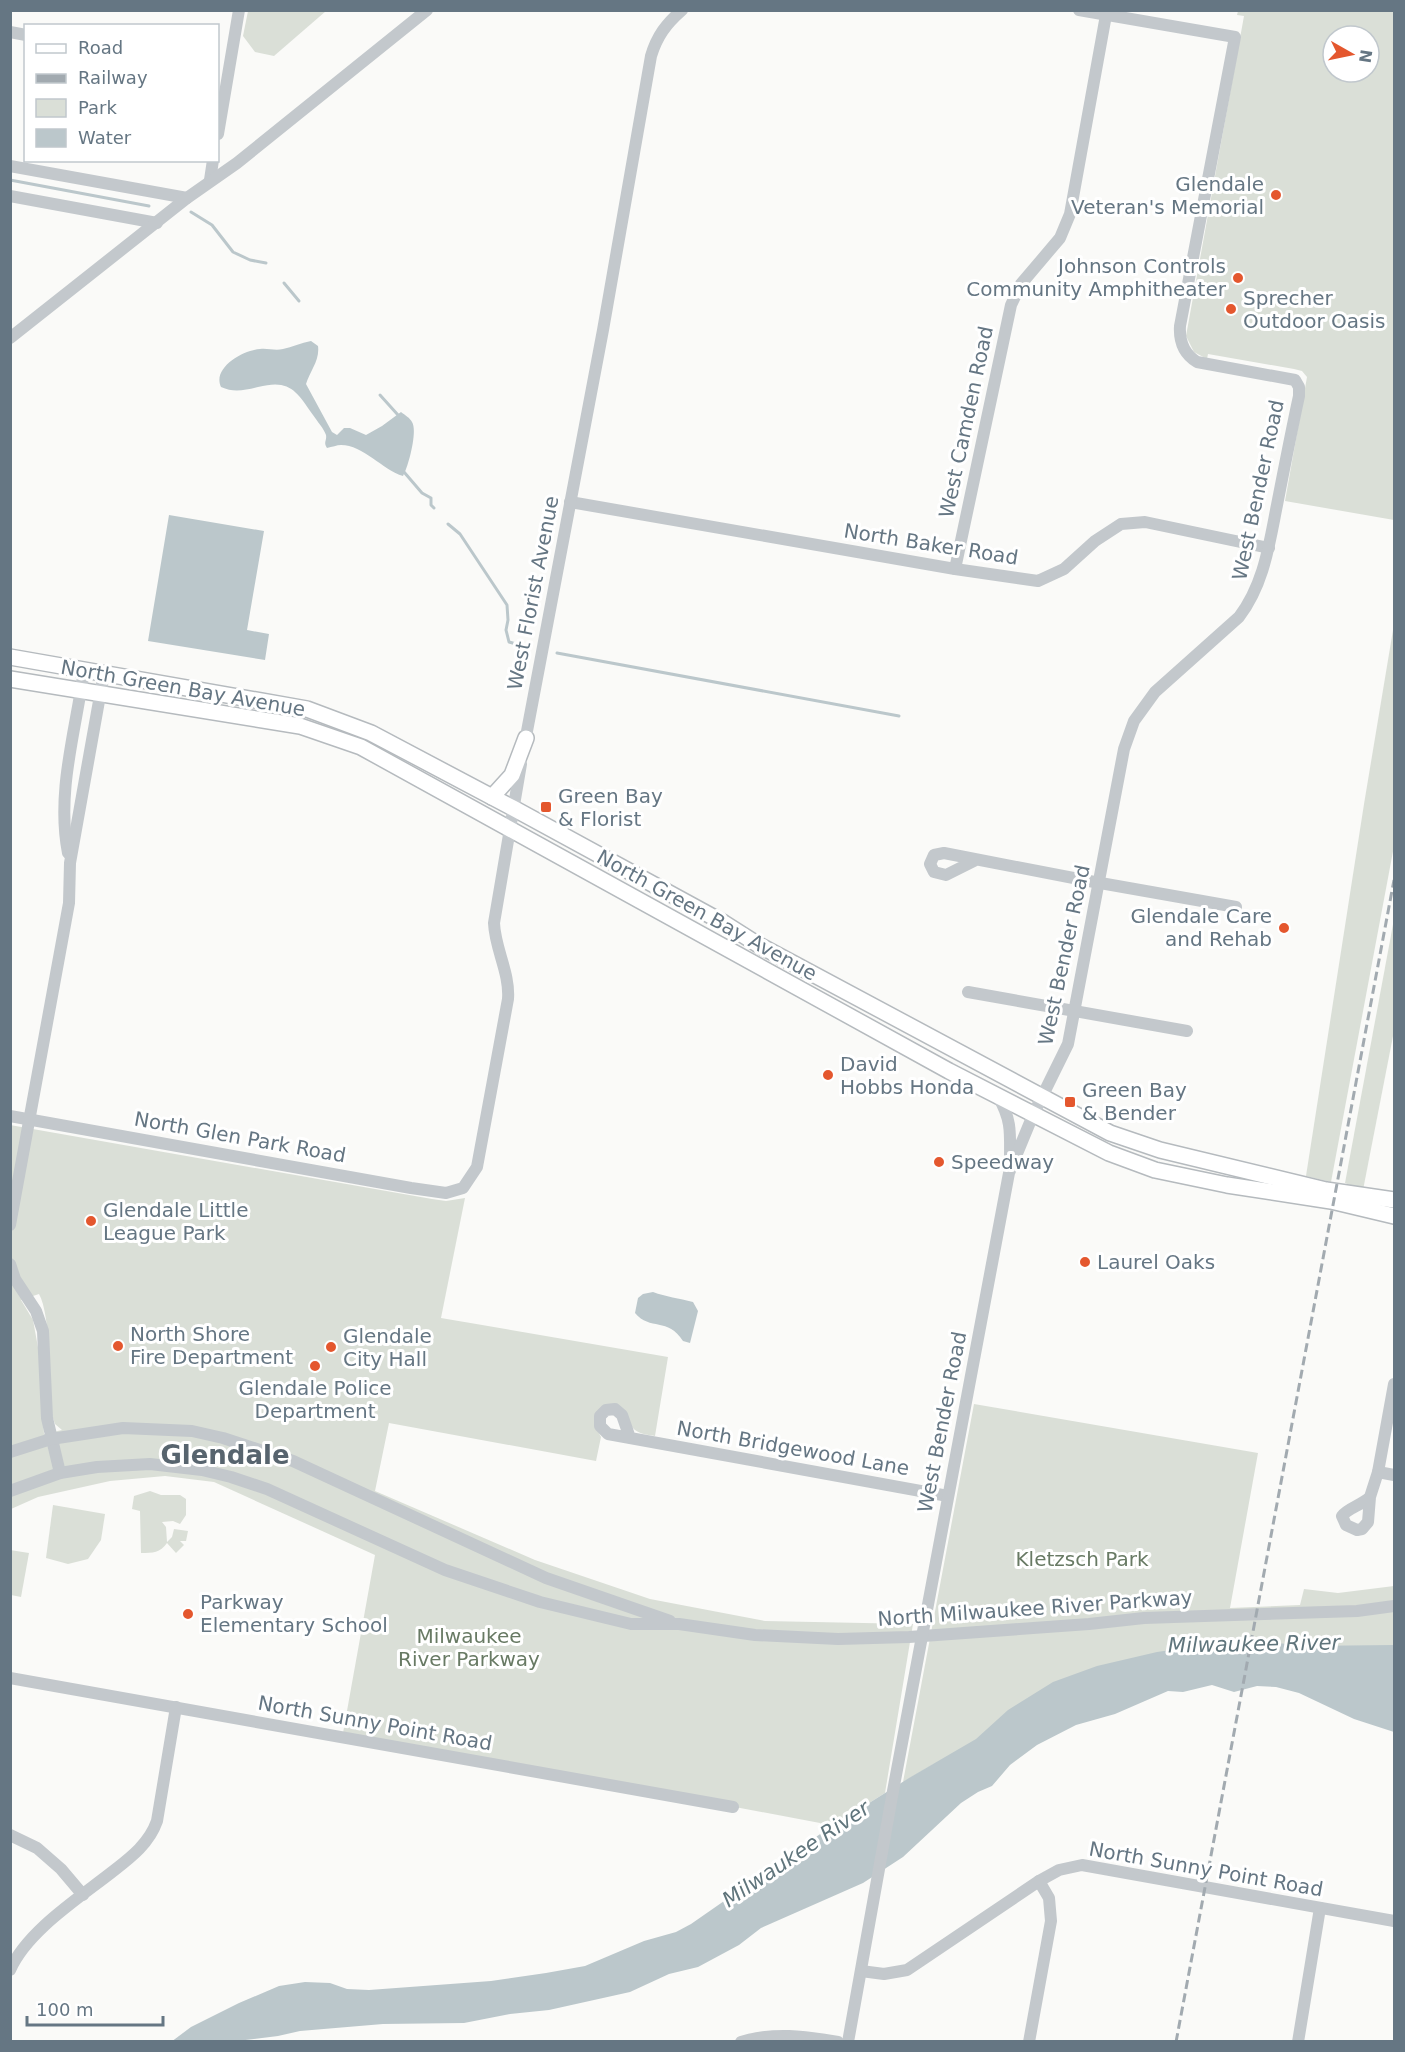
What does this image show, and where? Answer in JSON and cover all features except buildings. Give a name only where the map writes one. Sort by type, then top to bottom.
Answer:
[{"type":"main road","name":"North Green Bay Avenue","points":[[10,657],[307,709],[370,733],[513,808],[724,923],[758,944],[1110,1133],[1160,1150],[1326,1190],[1395,1200]]},
{"type":"main road","name":"North Green Bay Avenue","points":[[10,679],[300,726],[361,747],[510,828],[588,874],[999,1098],[1109,1153],[1155,1170],[1227,1185],[1331,1201],[1395,1216]]},
{"type":"main road","points":[[492,797],[512,775],[526,738]]},
{"type":"main road","points":[[588,874],[598,855]]},
{"type":"main road","points":[[605,883],[615,864]]},
{"type":"street","points":[[219,121],[223,71],[239,10]]},
{"type":"street","points":[[10,338],[210,180],[237,163],[428,10]]},
{"type":"street","name":"West Florist Avenue","points":[[463,1188],[477,1167],[508,999],[507,983],[496,942],[494,923],[651,56],[658,37],[682,10]]},
{"type":"street","points":[[1079,10],[1106,15]]},
{"type":"street","name":"West Bender Road","points":[[848,2042],[1009,1173],[1017,1149],[1068,1044],[1076,1012],[1124,749],[1134,721],[1155,692],[1239,617],[1258,588],[1269,548],[1299,396],[1298,383],[1290,379],[1197,362],[1183,348],[1180,334],[1234,38],[1106,15]]},
{"type":"street","name":"West Camden Road","points":[[956,569],[1011,305],[1021,284],[1060,238],[1070,214],[1106,15]]},
{"type":"street","points":[[210,180],[213,162]]},
{"type":"street","points":[[10,166],[187,198]]},
{"type":"street","points":[[10,196],[157,223]]},
{"type":"street","name":"North Baker Road","points":[[570,502],[956,569],[1038,581],[1064,569],[1095,541],[1121,524],[1145,522],[1269,548]]},
{"type":"street","points":[[70,863],[64,835],[63,796],[84,670]]},
{"type":"street","points":[[10,1225],[31,1119],[69,898],[70,863],[104,673]]},
{"type":"street","points":[[976,860],[1236,907]]},
{"type":"street","points":[[968,992],[1187,1031]]},
{"type":"street","points":[[999,1098],[1006,1110],[1011,1128],[1009,1173]]},
{"type":"street","name":"North Glen Park Road","points":[[10,1116],[411,1188],[446,1193],[463,1188]]},
{"type":"street","points":[[10,1264],[15,1279],[36,1311],[42,1331],[47,1418],[60,1473]]},
{"type":"street","points":[[1370,1497],[1378,1472],[1395,1384]]},
{"type":"street","name":"North Milwaukee River Parkway","points":[[10,1452],[51,1439],[103,1430],[148,1428],[192,1431],[252,1446],[293,1461],[546,1578],[680,1624]]},
{"type":"street","name":"North Bridgewood Lane","points":[[630,1438],[948,1496]]},
{"type":"street","name":"North Milwaukee River Parkway","points":[[10,1491],[60,1473],[97,1467],[150,1464],[221,1474],[267,1489],[445,1570],[499,1589],[631,1624],[680,1624],[755,1635],[838,1639],[922,1636],[1144,1618],[1357,1611],[1395,1606]]},
{"type":"street","points":[[1378,1472],[1395,1475]]},
{"type":"street","name":"North Sunny Point Road","points":[[10,1678],[733,1807]]},
{"type":"street","points":[[10,1970],[28,1940],[127,1860],[153,1832],[157,1821],[176,1707]]},
{"type":"street","points":[[10,1835],[38,1848],[61,1869],[83,1895]]},
{"type":"street","name":"North Sunny Point Road","points":[[861,1971],[884,1974],[908,1970],[1039,1881],[1059,1870],[1082,1865],[1395,1921]]},
{"type":"street","points":[[1029,2042],[1051,1921],[1049,1898],[1039,1881]]},
{"type":"street","points":[[1298,2042],[1320,1908]]},
{"type":"street","points":[[741,2042],[772,2035],[838,2042]]},
{"type":"green space","points":[[248,11],[326,11],[274,56],[255,52],[243,36]]},
{"type":"green space","points":[[1238,11],[1394,11],[1394,520],[1285,501],[1307,377],[1302,371],[1294,369],[1208,354],[1207,359],[1194,352],[1186,336],[1244,16],[1237,15]]},
{"type":"green space","points":[[1394,624],[1394,846],[1331,1182],[1306,1176]]},
{"type":"green space","points":[[1394,919],[1394,1031],[1363,1190],[1345,1183]]},
{"type":"green space","name":"Milwaukee River Parkway","points":[[10,1125],[432,1199],[446,1201],[465,1198],[441,1318],[668,1357],[655,1436],[635,1430],[625,1411],[614,1405],[596,1428],[601,1437],[596,1461],[389,1423],[375,1491],[535,1560],[650,1599],[765,1621],[913,1624],[885,1793],[826,1830],[820,1823],[343,1733],[375,1555],[214,1482],[165,1476],[110,1481],[38,1497],[11,1509]],"holes":[[[39,1294],[48,1334],[52,1415],[55,1424],[62,1430],[44,1434],[39,1353],[33,1320],[21,1300]]]},
{"type":"green space","name":"Kletzsch Park","points":[[974,1404],[1258,1453],[1230,1608],[1300,1605],[1304,1589],[1338,1593],[1394,1586],[1394,1694],[1210,1666],[934,1764],[903,1782]]},
{"type":"green space","points":[[150,1491],[161,1495],[180,1495],[186,1499],[186,1515],[180,1524],[173,1521],[162,1522],[166,1527],[167,1542],[172,1537],[174,1529],[188,1531],[186,1541],[180,1541],[184,1545],[176,1553],[167,1543],[156,1552],[141,1553],[140,1511],[132,1509],[134,1496]]},
{"type":"green space","points":[[53,1505],[105,1514],[101,1540],[88,1559],[68,1564],[46,1558]]},
{"type":"green space","points":[[10,1550],[29,1553],[21,1597],[11,1595]]},
{"type":"water","points":[[311,341],[318,346],[318,351],[306,384],[332,432],[337,435],[344,428],[350,428],[366,435],[401,412],[411,421],[414,427],[413,441],[403,476],[349,446],[327,448],[324,430],[302,399],[285,386],[277,384],[240,390],[221,387],[219,380],[221,373],[238,356],[253,350],[280,350]]},
{"type":"water","points":[[169,515],[264,531],[247,630],[269,634],[265,660],[148,641]]},
{"type":"water","points":[[653,1292],[693,1302],[698,1311],[690,1343],[683,1341],[671,1329],[647,1322],[635,1313],[638,1298],[643,1294]]},
{"type":"water","name":"Milwaukee River","points":[[1263,1641],[1303,1646],[1394,1645],[1394,1732],[1354,1719],[1299,1693],[1276,1687],[1257,1686],[1234,1692],[1212,1685],[1183,1692],[1168,1691],[1115,1714],[1076,1725],[1037,1745],[1010,1765],[992,1786],[961,1803],[903,1857],[863,1883],[761,1928],[739,1945],[698,1967],[669,1974],[630,1992],[549,2010],[510,2014],[464,2023],[383,2024],[300,2031],[237,2041],[171,2042],[191,2027],[279,1986],[305,1982],[330,1983],[347,1989],[369,1990],[491,1981],[585,1966],[644,1941],[676,1932],[691,1924],[826,1830],[976,1739],[1008,1710],[1053,1682],[1097,1666],[1157,1652],[1219,1643]]},
{"type":"waterway","points":[[10,180],[149,206]]},
{"type":"waterway","points":[[191,212],[212,225],[233,252],[250,260],[266,263]]},
{"type":"waterway","points":[[284,283],[299,301]]},
{"type":"waterway","points":[[380,395],[398,415]]},
{"type":"waterway","points":[[404,472],[422,493],[431,498],[431,505],[434,508]]},
{"type":"waterway","points":[[448,524],[460,534],[507,605],[506,630],[509,642],[527,647]]},
{"type":"waterway","points":[[557,653],[899,716]]},
{"type":"railway","points":[[1176,2042],[1394,880]]},
{"type":"place","name":"Glendale Veteran's Memorial","points":[[1276,195]]},
{"type":"place","name":"Johnson Controls Community Amphitheater","points":[[1238,278]]},
{"type":"place","name":"Sprecher Outdoor Oasis","points":[[1231,309]]},
{"type":"place","name":"Green Bay & Florist","points":[[546,807]]},
{"type":"place","name":"Glendale Care and Rehab","points":[[1284,928]]},
{"type":"place","name":"David Hobbs Honda","points":[[828,1075]]},
{"type":"place","name":"Green Bay & Bender","points":[[1070,1102]]},
{"type":"place","name":"Speedway","points":[[939,1162]]},
{"type":"place","name":"Glendale Little League Park","points":[[91,1221]]},
{"type":"place","name":"Laurel Oaks","points":[[1085,1262]]},
{"type":"place","name":"North Shore Fire Department","points":[[118,1346]]},
{"type":"place","name":"Glendale City Hall","points":[[331,1347]]},
{"type":"place","name":"Glendale Police Department","points":[[315,1366]]},
{"type":"place","name":"Parkway Elementary School","points":[[188,1614]]},
{"type":"district","name":"Glendale","points":[[225,1455]]}]
